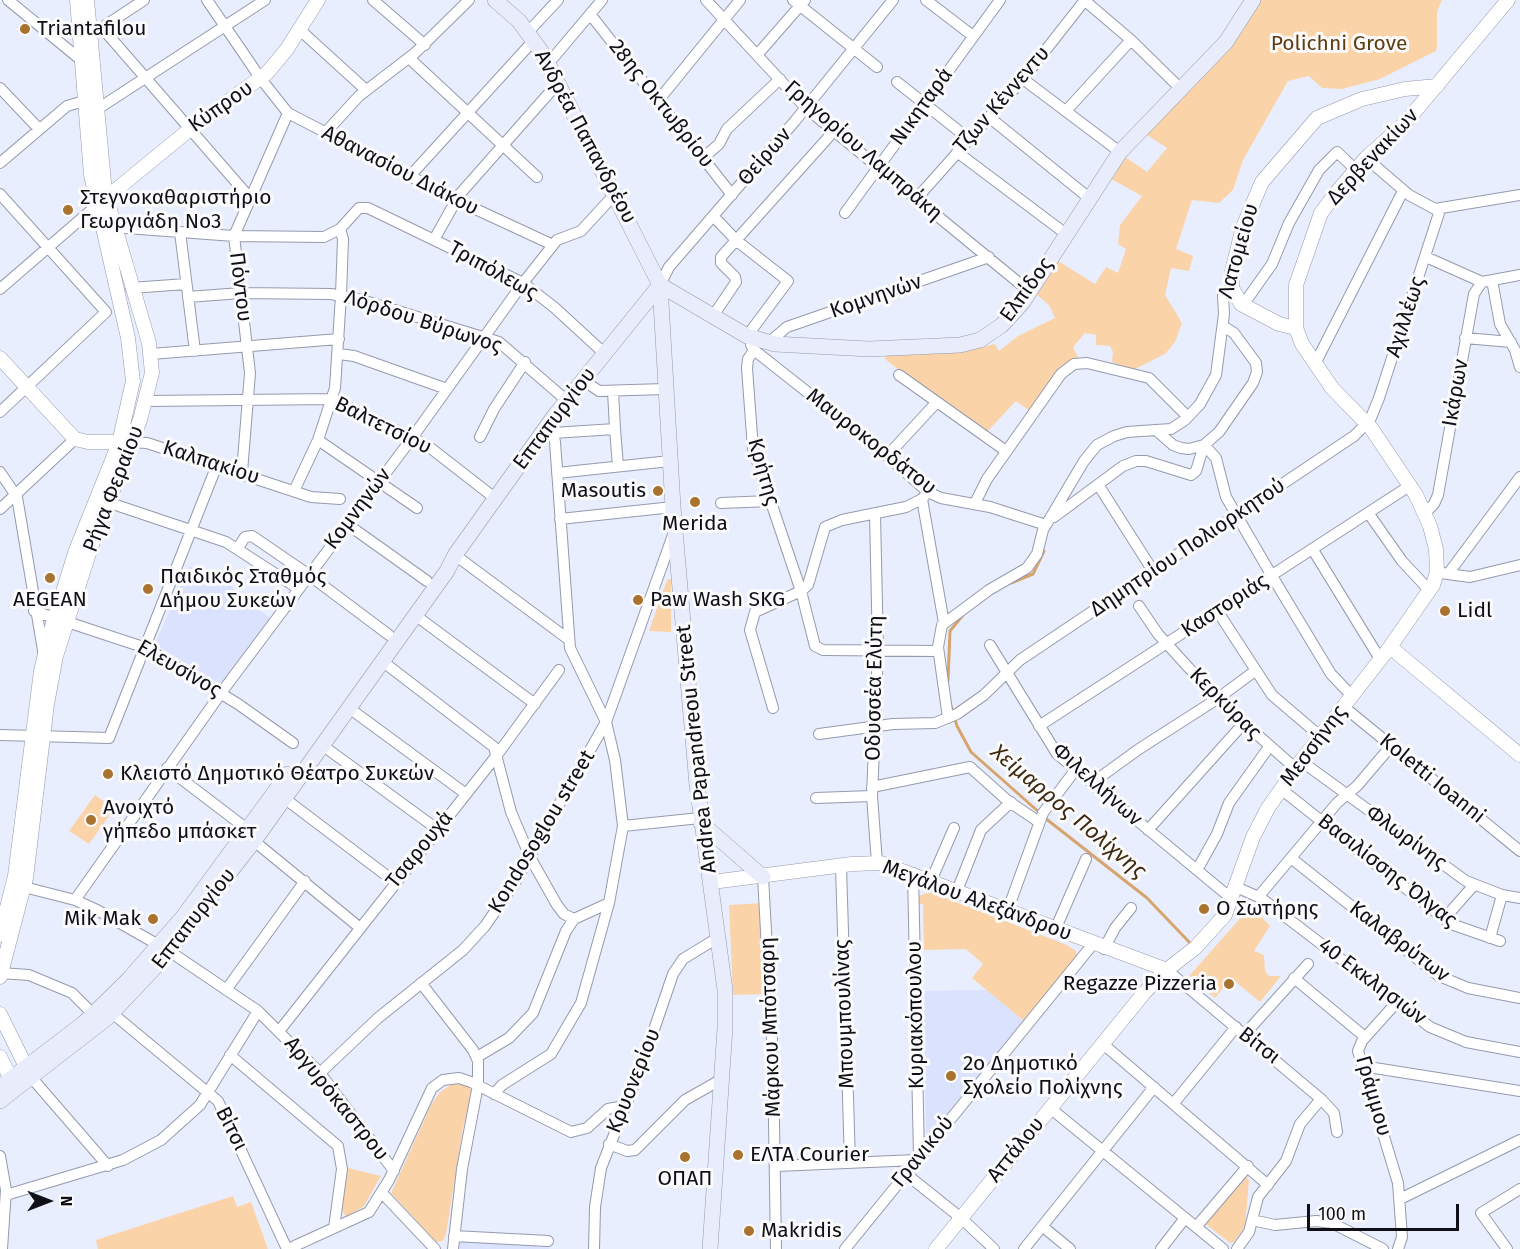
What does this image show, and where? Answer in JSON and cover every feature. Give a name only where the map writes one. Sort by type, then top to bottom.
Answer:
[{"type":"main road","name":"Ελπίδος","points":[[660,285],[751,341],[869,349],[972,343],[997,330],[1030,292],[1120,152],[1226,42],[1252,0]]},
{"type":"main road","name":"Ανδρέα Παπανδρέου","points":[[502,2],[531,36],[548,63],[660,285]]},
{"type":"main road","name":"Επταπυργίου","points":[[251,835],[284,798],[447,571],[455,555],[550,429],[566,400],[606,354],[660,285]]},
{"type":"main road","name":"Andrea Papandreou Street","points":[[660,285],[673,507],[700,820],[712,882],[726,1008],[710,1249]]},
{"type":"main road","name":"Επταπυργίου","points":[[0,1101],[9,1085],[112,1013],[251,835],[427,582],[455,555]]},
{"type":"main road","points":[[700,820],[760,873]]},
{"type":"main road","name":"Επταπυργίου","points":[[28,1072],[94,1015],[164,948]]},
{"type":"street","points":[[8,0],[81,60]]},
{"type":"street","name":"Ρήγα Φεραίου","points":[[0,974],[19,886],[39,735],[44,656],[107,502],[125,442],[131,399],[132,364],[84,101],[81,60],[91,32],[77,0]]},
{"type":"street","name":"Ρήγα Φεραίου","points":[[39,735],[60,619],[80,538],[146,401],[152,373],[151,354],[113,227],[101,202],[87,0]]},
{"type":"street","points":[[144,0],[91,32],[145,78],[250,198]]},
{"type":"street","name":"Αθανασίου Διάκου","points":[[207,0],[261,79],[288,113],[456,200],[553,245]]},
{"type":"street","points":[[96,110],[264,0]]},
{"type":"street","name":"Κύπρου","points":[[101,202],[189,130],[261,79],[280,59],[318,0]]},
{"type":"street","points":[[373,0],[425,45]]},
{"type":"street","points":[[326,132],[366,90],[425,45],[469,0]]},
{"type":"street","points":[[411,175],[468,114],[558,0]]},
{"type":"street","points":[[548,63],[602,0]]},
{"type":"street","name":"Γρηγορίου Λαμπράκη","points":[[706,0],[806,108],[1030,292]]},
{"type":"street","points":[[657,102],[740,0]]},
{"type":"street","name":"Θείρων","points":[[660,285],[669,267],[806,108],[893,0]]},
{"type":"street","points":[[926,0],[972,36]]},
{"type":"street","name":"Νικηταρά","points":[[845,213],[1000,0]]},
{"type":"street","points":[[1084,0],[1131,40],[1182,90]]},
{"type":"street","name":"Τζων Κέννεντυ","points":[[917,198],[1023,79],[1084,0]]},
{"type":"street","name":"Δερβενακίων","points":[[1411,485],[1367,423],[1337,394],[1315,364],[1296,328],[1297,281],[1321,213],[1366,158],[1406,122],[1508,0]]},
{"type":"street","points":[[757,55],[799,2],[877,67]]},
{"type":"street","name":"28ης Οκτωβρίου","points":[[590,14],[732,195]]},
{"type":"street","points":[[300,30],[366,90]]},
{"type":"street","points":[[1066,111],[1131,40]]},
{"type":"street","points":[[409,58],[537,177]]},
{"type":"street","points":[[703,158],[719,144],[727,129],[780,79]]},
{"type":"street","points":[[1023,79],[1120,152]]},
{"type":"street","points":[[435,238],[456,200],[558,82]]},
{"type":"street","points":[[897,82],[969,139]]},
{"type":"street","name":"Λατομείου","points":[[1048,522],[1084,461],[1097,445],[1127,432],[1171,429],[1188,417],[1205,397],[1214,381],[1223,326],[1223,296],[1232,288],[1234,261],[1249,207],[1269,171],[1308,126],[1325,113],[1362,99],[1405,89],[1437,86]]},
{"type":"street","points":[[0,88],[39,129]]},
{"type":"street","points":[[0,163],[72,103],[84,101]]},
{"type":"street","name":"Πόντου","points":[[242,472],[250,398],[247,346],[234,236],[288,113]]},
{"type":"street","points":[[989,117],[1089,198]]},
{"type":"street","points":[[713,316],[736,282],[735,277],[721,260],[834,131]]},
{"type":"street","points":[[957,152],[1066,234]]},
{"type":"street","name":"Λατομείου","points":[[1224,314],[1241,303],[1272,264],[1289,223],[1319,170],[1337,152],[1356,170]]},
{"type":"street","points":[[1366,158],[1420,203],[1440,210],[1520,195]]},
{"type":"street","points":[[1315,364],[1403,191]]},
{"type":"street","points":[[0,194],[106,312],[0,412]]},
{"type":"street","name":"Κομνηνών","points":[[75,900],[221,693],[412,438],[482,337],[553,245],[561,238],[581,231],[615,194]]},
{"type":"street","points":[[0,289],[101,202]]},
{"type":"street","name":"Τριπόλεως","points":[[340,229],[355,211],[368,208],[435,238],[523,284],[555,308],[606,354]]},
{"type":"street","name":"Αχιλλέως","points":[[1367,423],[1379,398],[1440,210]]},
{"type":"street","points":[[713,216],[737,241],[788,281],[751,341]]},
{"type":"street","points":[[113,227],[234,236],[324,237],[340,229],[343,239],[342,295],[339,354],[332,399],[318,440],[294,491]]},
{"type":"street","points":[[180,232],[195,351]]},
{"type":"street","points":[[1426,256],[1487,281],[1520,275]]},
{"type":"street","name":"Κομνηνών","points":[[768,343],[787,327],[989,257]]},
{"type":"street","points":[[1487,281],[1498,320],[1520,367]]},
{"type":"street","name":"Ικάρων","points":[[1425,513],[1434,504],[1438,495],[1474,294],[1487,281]]},
{"type":"street","points":[[131,288],[186,284]]},
{"type":"street","points":[[1232,288],[1241,303],[1279,324],[1296,328]]},
{"type":"street","name":"Λόρδου Βύρωνος","points":[[188,297],[241,293],[342,295],[502,344],[566,400]]},
{"type":"street","points":[[819,734],[877,726],[935,723],[953,716],[938,651],[939,631],[944,622],[989,590],[1025,570],[1036,557],[1048,522],[1100,486],[1123,466],[1139,460],[1191,475],[1196,471],[1204,445],[1226,423],[1253,383],[1257,372],[1251,356],[1231,330],[1223,326]]},
{"type":"street","points":[[1465,338],[1510,342]]},
{"type":"street","points":[[151,354],[339,339]]},
{"type":"street","name":"Μαυροκορδάτου","points":[[751,341],[887,456],[925,495],[975,503],[1048,522]]},
{"type":"street","name":"Κρήτης","points":[[751,341],[747,368],[752,442],[801,591],[816,648],[878,651]]},
{"type":"street","points":[[339,354],[354,356],[447,389]]},
{"type":"street","points":[[0,358],[75,439],[0,509]]},
{"type":"street","points":[[480,437],[494,409],[525,362]]},
{"type":"street","points":[[975,503],[1006,452],[1061,374],[1079,362],[1149,378],[1188,417]]},
{"type":"street","points":[[899,375],[1006,452]]},
{"type":"street","points":[[583,380],[595,390],[665,389]]},
{"type":"street","points":[[613,391],[618,466]]},
{"type":"street","name":"Βαλτετσίου","points":[[146,401],[250,398],[332,399],[433,450],[496,499]]},
{"type":"street","points":[[887,456],[936,403]]},
{"type":"street","name":"Δημητρίου Πολιορκητού","points":[[953,716],[984,695],[1020,660],[1236,514],[1348,442],[1367,423]]},
{"type":"street","points":[[494,1094],[502,1085],[547,1058],[560,1041],[584,995],[609,903],[623,826],[615,760],[606,722],[575,663],[568,639],[557,473],[550,429],[615,429]]},
{"type":"street","points":[[1157,431],[1173,445],[1181,448],[1189,449],[1204,445]]},
{"type":"street","name":"Καλπακίου","points":[[75,439],[88,442],[145,442],[316,498],[340,500]]},
{"type":"street","points":[[318,440],[417,508]]},
{"type":"street","name":"Koletti Ioanni","points":[[1204,445],[1216,458],[1226,497],[1348,702],[1391,746],[1520,851]]},
{"type":"street","points":[[557,473],[670,461]]},
{"type":"street","points":[[0,735],[110,738],[217,465]]},
{"type":"street","points":[[0,471],[16,495],[34,611],[44,656]]},
{"type":"street","points":[[1442,573],[1520,477]]},
{"type":"street","name":"Μεσσήνης","points":[[1167,970],[1188,954],[1218,924],[1234,893],[1258,826],[1281,789],[1390,647],[1442,573],[1425,513],[1411,485]]},
{"type":"street","name":"Καστοριάς","points":[[1039,726],[1411,485]]},
{"type":"street","points":[[1100,486],[1154,571]]},
{"type":"street","points":[[773,708],[750,623],[759,609],[801,591],[809,582],[825,527],[842,520],[906,507],[925,495],[944,622]]},
{"type":"street","points":[[721,503],[770,501]]},
{"type":"street","points":[[107,502],[238,548],[299,589]]},
{"type":"street","points":[[560,519],[673,507]]},
{"type":"street","name":"Οδυσσέα Ελύτη","points":[[875,514],[878,651],[877,726],[872,792],[877,862]]},
{"type":"street","points":[[1369,514],[1402,561],[1430,591]]},
{"type":"street","points":[[347,524],[427,582]]},
{"type":"street","name":"Kondosoglou street","points":[[320,1072],[371,1023],[457,955],[478,934],[531,859],[606,722],[675,530]]},
{"type":"street","points":[[238,548],[245,537],[252,536],[309,575],[388,635]]},
{"type":"street","points":[[1313,550],[1380,659]]},
{"type":"street","points":[[455,555],[568,639]]},
{"type":"street","points":[[1442,573],[1470,576],[1520,565]]},
{"type":"street","name":"Κερκύρας","points":[[1139,606],[1167,644],[1217,699],[1269,747],[1298,765]]},
{"type":"street","name":"Ελευσίνος","points":[[34,611],[146,648],[221,693],[293,743]]},
{"type":"street","points":[[1218,612],[1274,697],[1320,736]]},
{"type":"street","points":[[415,615],[535,704]]},
{"type":"street","name":"Φιλελλήνων","points":[[990,645],[1058,754],[1197,870],[1234,893]]},
{"type":"street","points":[[1390,647],[1520,755]]},
{"type":"street","points":[[878,651],[938,651]]},
{"type":"street","points":[[382,661],[491,743],[497,755],[511,812],[531,859],[557,905],[564,914],[574,919]]},
{"type":"street","name":"Τσαρουχά","points":[[280,1030],[497,755],[560,670]]},
{"type":"street","points":[[1092,783],[1139,749],[1217,699],[1255,670]]},
{"type":"street","points":[[349,708],[466,794]]},
{"type":"street","points":[[1148,830],[1243,724]]},
{"type":"street","points":[[322,745],[438,829]]},
{"type":"street","points":[[1259,896],[1391,746]]},
{"type":"street","points":[[1197,870],[1234,796],[1269,747]]},
{"type":"street","name":"Φλωρίνης","points":[[1298,765],[1348,795],[1474,885],[1502,895],[1520,898]]},
{"type":"street","points":[[816,798],[872,792],[970,767],[1011,802],[1039,822]]},
{"type":"street","points":[[167,768],[251,835],[359,927]]},
{"type":"street","points":[[1007,912],[1045,809],[1076,769]]},
{"type":"street","name":"Βασιλίσσης Όλγας","points":[[1281,789],[1444,920],[1456,927],[1495,939],[1502,895]]},
{"type":"street","points":[[284,798],[395,882]]},
{"type":"street","points":[[957,891],[981,830],[1011,802]]},
{"type":"street","points":[[623,826],[700,820]]},
{"type":"street","points":[[931,881],[954,828]]},
{"type":"street","name":"Καλαβρύτων","points":[[1292,858],[1439,976],[1468,988],[1520,998]]},
{"type":"street","points":[[1055,930],[1086,859]]},
{"type":"street","name":"Μεγάλου Αλεξάνδρου","points":[[712,882],[760,873],[877,862],[913,873],[1007,912],[1167,970]]},
{"type":"street","name":"Μπουμπουλίνας","points":[[841,866],[850,1163]]},
{"type":"street","name":"Μάρκου Μπότσαρη","points":[[760,873],[776,1166],[776,1249]]},
{"type":"street","name":"Κυριακόπουλου","points":[[913,873],[918,1158]]},
{"type":"street","points":[[226,990],[305,881]]},
{"type":"street","points":[[1444,920],[1474,885]]},
{"type":"street","name":"Ρήγα Φεραίου","points":[[0,935],[19,886]]},
{"type":"street","name":"Αργυρόκαστρου","points":[[19,886],[75,900],[102,912],[164,948],[258,1011],[280,1030],[320,1072],[394,1171]]},
{"type":"street","name":"40 Εκκλησιών","points":[[1234,893],[1259,896],[1421,1021],[1451,1037],[1520,1052]]},
{"type":"street","points":[[477,1057],[509,1038],[533,1013],[566,931],[574,919],[609,903]]},
{"type":"street","name":"Γρανικού","points":[[845,1249],[918,1158],[1131,908]]},
{"type":"street","name":"Κρυονερίου","points":[[594,1249],[596,1194],[609,1144],[649,1045],[676,967],[688,954],[719,937]]},
{"type":"street","points":[[1174,1103],[1240,1031],[1308,964]]},
{"type":"street","name":"Βίτσι","points":[[1167,970],[1321,1099],[1334,1113],[1337,1132]]},
{"type":"street","name":"Αττάλου","points":[[936,1249],[1050,1108],[1167,970]]},
{"type":"street","points":[[0,974],[29,975],[72,993],[94,1015]]},
{"type":"street","name":"Γράμμου","points":[[1294,978],[1365,1037],[1358,1049],[1395,1170],[1400,1199],[1402,1237],[1398,1249]]},
{"type":"street","points":[[421,983],[477,1057],[477,1085],[464,1158],[453,1249]]},
{"type":"street","points":[[1365,1037],[1397,1002]]},
{"type":"street","points":[[6,1195],[108,1166],[134,1156],[161,1140],[194,1112],[258,1011]]},
{"type":"street","name":"Βίτσι","points":[[112,1013],[208,1092],[223,1110],[287,1249]]},
{"type":"street","points":[[0,1014],[28,1072],[108,1166]]},
{"type":"street","points":[[1103,1044],[1268,1185]]},
{"type":"street","points":[[230,1054],[338,1146],[342,1169],[334,1228]]},
{"type":"street","points":[[0,1057],[9,1085]]},
{"type":"street","points":[[1362,1066],[1520,1091]]},
{"type":"street","points":[[287,1249],[366,1215],[394,1171],[434,1085],[452,1078],[477,1085],[571,1132],[583,1130],[608,1109],[625,1106]]},
{"type":"street","points":[[609,1144],[627,1152],[635,1150],[685,1100],[722,1079]]},
{"type":"street","points":[[1024,1249],[1154,1087]]},
{"type":"street","points":[[1237,1249],[1247,1236],[1257,1200],[1286,1161],[1298,1127],[1321,1099]]},
{"type":"street","points":[[1050,1108],[1223,1249]]},
{"type":"street","points":[[597,1120],[619,1120]]},
{"type":"street","points":[[1400,1199],[1520,1140]]},
{"type":"street","points":[[0,1156],[6,1195],[2,1244]]},
{"type":"street","points":[[776,1166],[918,1158]]},
{"type":"street","points":[[1196,1227],[1248,1166]]},
{"type":"street","points":[[906,1174],[961,1218],[994,1249]]},
{"type":"street","points":[[1507,1249],[1481,1213],[1520,1189]]},
{"type":"street","points":[[382,1193],[435,1249]]},
{"type":"street","points":[[1161,1249],[1185,1218]]},
{"type":"street","points":[[1252,1220],[1275,1225],[1316,1221],[1332,1223],[1383,1249]]},
{"type":"street","points":[[1042,1226],[1070,1249]]},
{"type":"street","points":[[454,1236],[548,1241]]},
{"type":"shaded area","points":[[189,566],[222,579],[270,618],[221,685],[155,644]]},
{"type":"shaded area","name":"2ο Δημοτικό Σχολείο Πολίχνης","points":[[987,990],[1024,1021],[934,1132],[926,1136],[923,991]]},
{"type":"shaded area","points":[[457,1242],[549,1244],[549,1249],[457,1249]]},
{"type":"green space","name":"Polichni Grove","points":[[1259,0],[1442,0],[1437,12],[1436,51],[1380,79],[1342,89],[1322,88],[1309,76],[1288,81],[1243,160],[1233,190],[1219,203],[1192,200],[1176,249],[1193,256],[1189,271],[1171,268],[1165,295],[1182,323],[1175,342],[1165,354],[1133,370],[1112,362],[1113,352],[1110,346],[1096,345],[1096,335],[1085,333],[1073,347],[1079,359],[1030,411],[1016,401],[986,433],[930,395],[885,359],[886,354],[974,349],[995,344],[999,351],[1018,336],[1055,318],[1049,305],[1037,295],[1058,261],[1095,284],[1106,267],[1118,273],[1126,249],[1118,244],[1120,225],[1142,196],[1111,179],[1124,156],[1147,172],[1167,148],[1147,135],[1204,75]]},
{"type":"green space","points":[[671,579],[671,632],[649,631],[667,580]]},
{"type":"green space","name":"Ανοιχτό γήπεδο μπάσκετ","points":[[95,795],[114,809],[89,844],[69,831]]},
{"type":"green space","points":[[930,892],[1067,945],[1076,951],[1077,956],[1024,1021],[972,978],[983,964],[966,949],[924,950],[923,904],[918,904],[918,896]]},
{"type":"green space","points":[[762,903],[766,994],[733,995],[729,905]]},
{"type":"green space","points":[[1251,906],[1270,926],[1254,951],[1264,955],[1265,971],[1269,976],[1281,976],[1260,1002],[1231,978],[1215,998],[1189,976]]},
{"type":"green space","points":[[452,1084],[469,1085],[472,1094],[463,1128],[446,1234],[443,1241],[436,1242],[391,1193],[431,1105],[440,1092]]},
{"type":"green space","points":[[348,1168],[381,1176],[364,1206],[346,1217],[341,1208]]},
{"type":"green space","points":[[1244,1174],[1249,1180],[1245,1227],[1234,1242],[1230,1243],[1203,1222]]},
{"type":"green space","points":[[233,1196],[237,1207],[251,1202],[268,1249],[98,1249],[96,1240]]},
{"type":"waterway","name":"Χείμαρρος Πολίχνης","points":[[1011,583],[1033,574],[1044,551]]},
{"type":"waterway","name":"Χείμαρρος Πολίχνης","points":[[948,681],[950,631],[963,615]]},
{"type":"waterway","name":"Χείμαρρος Πολίχνης","points":[[951,706],[957,726],[971,752],[1040,813]]},
{"type":"waterway","name":"Χείμαρρος Πολίχνης","points":[[1045,818],[1147,898],[1192,945]]},
{"type":"place","name":"Triantafilou","points":[[25,29]]},
{"type":"place","name":"Στεγνοκαθαριστήριο Γεωργιάδη Νο3","points":[[68,210]]},
{"type":"place","name":"Masoutis","points":[[658,491]]},
{"type":"place","name":"Merida","points":[[695,502]]},
{"type":"place","name":"AEGEAN","points":[[50,578]]},
{"type":"place","name":"Παιδικός Σταθμός Δήμου Συκεών","points":[[148,589]]},
{"type":"place","name":"Paw Wash SKG","points":[[638,600]]},
{"type":"place","name":"Lidl","points":[[1445,611]]},
{"type":"place","name":"Κλειστό Δημοτικό Θέατρο Συκεών","points":[[108,774]]},
{"type":"place","name":"Ανοιχτό γήπεδο μπάσκετ","points":[[91,820]]},
{"type":"place","name":"Ο Σωτήρης","points":[[1204,909]]},
{"type":"place","name":"Mik Mak","points":[[153,919]]},
{"type":"place","name":"Regazze Pizzeria","points":[[1229,984]]},
{"type":"place","name":"2ο Δημοτικό Σχολείο Πολίχνης","points":[[951,1076]]},
{"type":"place","name":"ΕΛΤΑ Courier","points":[[738,1155]]},
{"type":"place","name":"ΟΠΑΠ","points":[[685,1157]]},
{"type":"place","name":"Makridis","points":[[749,1231]]}]
